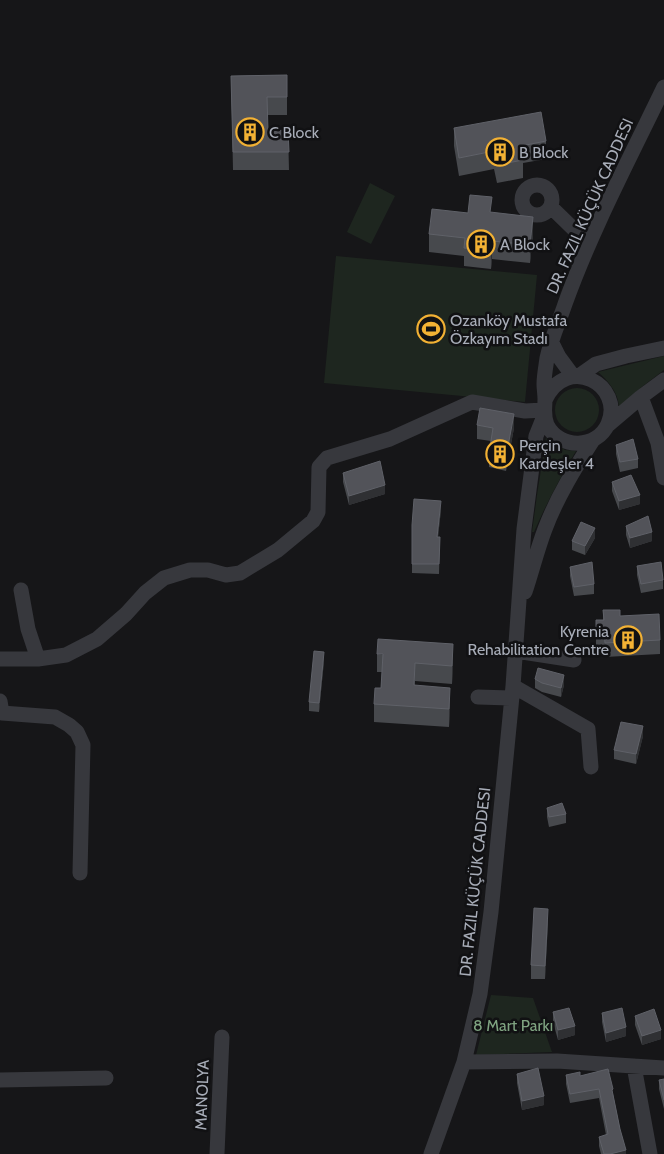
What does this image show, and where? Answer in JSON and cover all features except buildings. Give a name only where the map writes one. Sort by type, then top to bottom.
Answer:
[{"type":"street","points":[[594,440],[573,444],[554,434],[548,426],[544,409],[544,382],[547,358],[572,284],[589,244],[664,87]]},
{"type":"street","points":[[551,207],[589,244]]},
{"type":"street","points":[[552,341],[559,357],[576,376],[590,378],[599,384],[606,393],[610,403],[611,414],[608,425]]},
{"type":"street","points":[[431,1154],[464,1062],[480,994],[491,912],[516,651],[524,529],[536,436],[549,391],[564,379],[576,376],[596,364],[664,348]]},
{"type":"street","points":[[519,607],[544,529],[571,473],[594,440],[608,425],[664,380]]},
{"type":"street","points":[[641,397],[658,443],[664,478]]},
{"type":"street","points":[[0,659],[38,659],[66,655],[97,640],[126,614],[145,593],[164,578],[190,570],[208,570],[226,576],[240,573],[278,550],[313,522],[318,512],[319,467],[327,458],[390,439],[472,402],[525,411],[544,409]]},
{"type":"street","points":[[20,590],[28,629],[38,659]]},
{"type":"street","points":[[516,651],[574,660]]},
{"type":"street","points":[[478,697],[512,692],[588,729],[591,767]]},
{"type":"street","points":[[0,701],[2,713],[56,717],[77,732],[83,745],[80,873]]},
{"type":"street","name":"MANOLYA","points":[[217,1154],[222,1037]]},
{"type":"street","points":[[464,1062],[557,1061],[664,1068]]},
{"type":"street","points":[[634,1066],[650,1154]]},
{"type":"street","points":[[0,1080],[106,1078]]},
{"type":"green space","points":[[370,183],[395,196],[371,244],[347,232]]},
{"type":"green space","name":"Ozanköy Mustafa Özkayım Stadı","points":[[336,256],[537,275],[525,402],[324,383]]},
{"type":"green space","points":[[664,356],[664,370],[619,407],[617,397],[612,388],[598,372]]},
{"type":"green space","points":[[581,388],[593,394],[598,401],[598,419],[593,426],[586,431],[573,432],[565,429],[558,422],[555,406],[558,398],[565,391]]},
{"type":"green space","points":[[546,438],[565,450],[576,451],[543,511],[534,532],[532,532],[537,495]]},
{"type":"green space","name":"8 Mart Parkı","points":[[491,995],[533,998],[552,1052],[476,1055]]},
{"type":"place","name":"C Block","points":[[250,132]]},
{"type":"place","name":"B Block","points":[[500,152]]},
{"type":"place","name":"A Block","points":[[481,244]]},
{"type":"place","name":"Ozanköy Mustafa Özkayım Stadı","points":[[431,329]]},
{"type":"place","name":"Perçin Kardeşler 4","points":[[500,454]]},
{"type":"place","name":"Kyrenia Rehabilitation Centre","points":[[628,640]]}]
